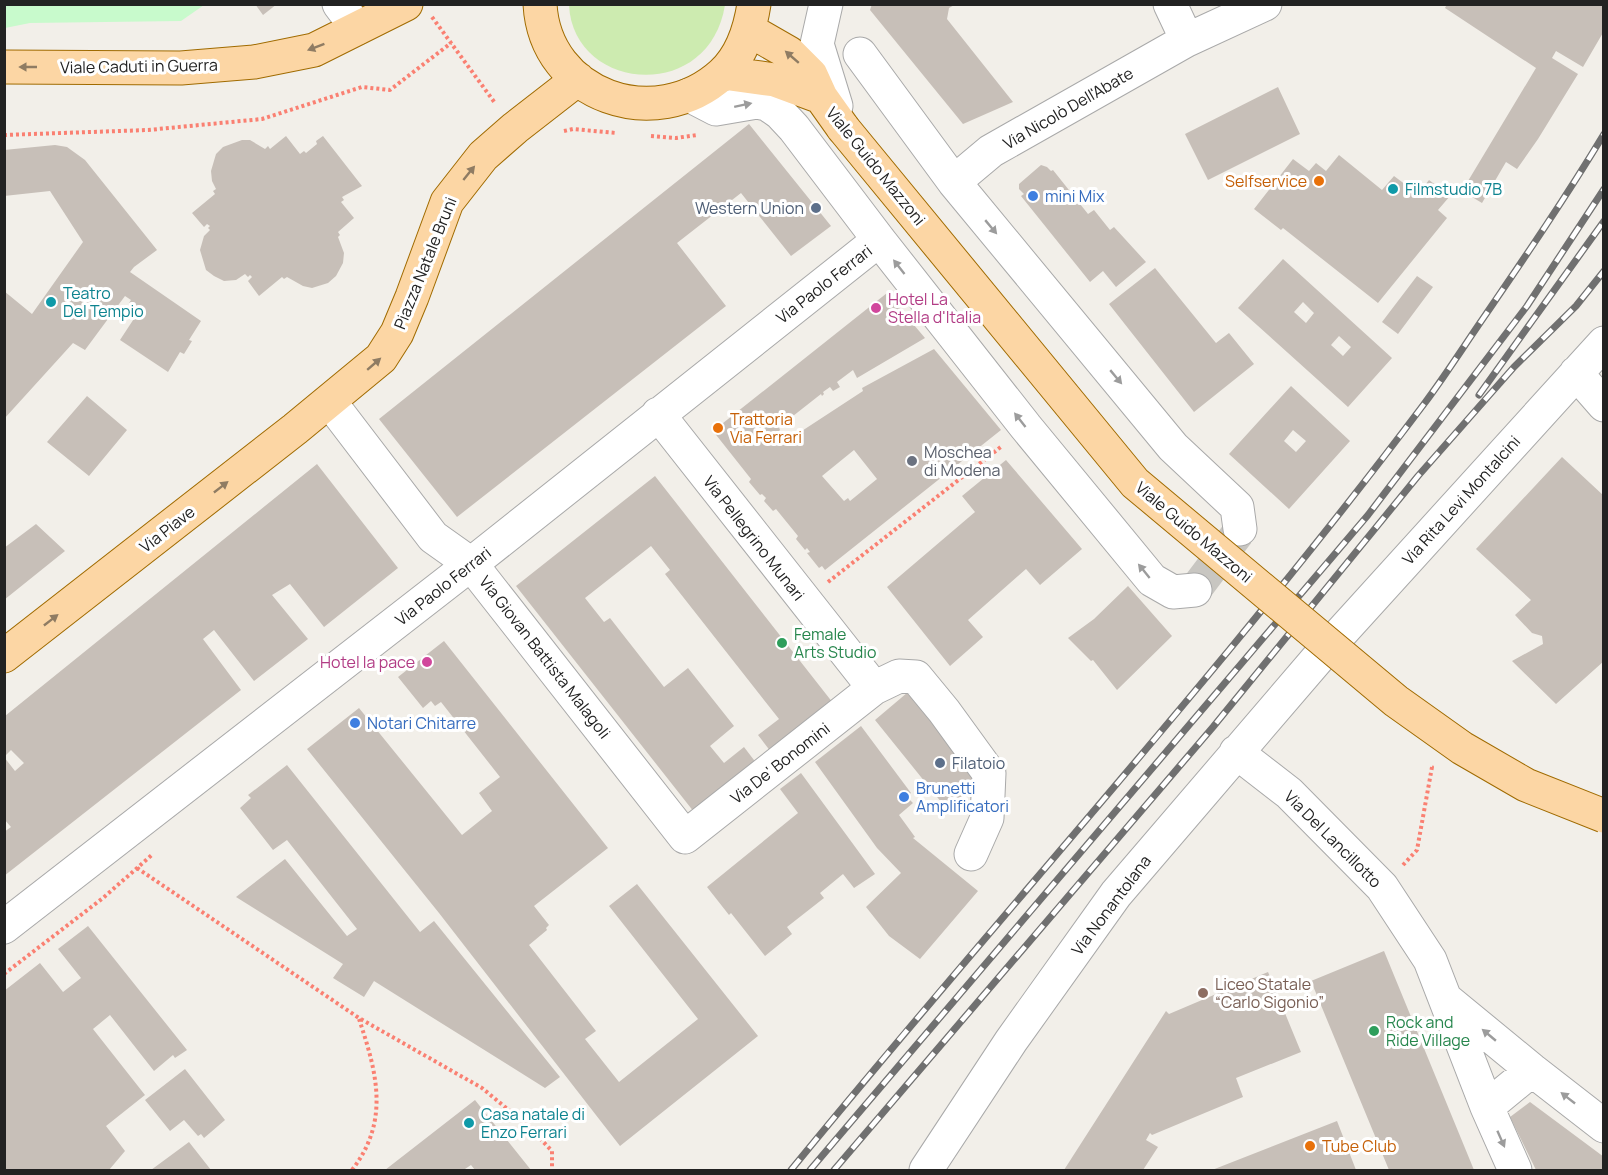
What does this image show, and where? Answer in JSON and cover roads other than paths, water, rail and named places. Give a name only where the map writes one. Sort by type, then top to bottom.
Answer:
[{"type":"main road","points":[[540,4],[546,34],[554,52],[566,68],[594,90],[624,102],[645,104],[668,102],[689,95],[704,88],[723,73],[735,58],[752,17]]},
{"type":"main road","name":"Viale Caduti in Guerra","points":[[4,67],[181,68],[254,62],[314,50],[348,16],[417,8]]},
{"type":"main road","name":"Viale Guido Mazzoni","points":[[752,17],[811,75],[821,97],[843,128],[1135,483],[1396,701],[1452,741],[1495,769],[1526,785],[1604,816]]},
{"type":"main road","name":"Viale Guido Mazzoni","points":[[723,73],[775,80],[821,97]]},
{"type":"main road","name":"Piazza Natale Bruni","points":[[330,402],[381,358],[397,333],[447,202],[457,188],[483,156],[514,128],[578,79]]},
{"type":"main road","name":"Via Piave","points":[[4,656],[330,402]]},
{"type":"street","points":[[826,4],[816,44],[843,128]]},
{"type":"street","points":[[1170,4],[1187,40]]},
{"type":"street","name":"Via Nicolò Dell'Abate","points":[[954,182],[991,151],[1187,40],[1265,4]]},
{"type":"street","name":"Viale Guido Mazzoni","points":[[860,54],[954,182],[1173,447],[1237,507],[1240,530]]},
{"type":"street","points":[[689,95],[716,109],[757,102],[773,107],[794,128],[1026,427],[1152,580],[1173,592],[1195,590]]},
{"type":"street","name":"Via Paolo Ferrari","points":[[4,927],[471,564],[879,240]]},
{"type":"street","name":"Via Rita Levi Montalcini","points":[[1319,657],[1604,343]]},
{"type":"street","points":[[1576,373],[1604,405]]},
{"type":"street","name":"Via Giovan Battista Malagoli","points":[[330,402],[433,537],[471,564],[685,837]]},
{"type":"street","name":"Via Pellegrino Munari","points":[[658,414],[874,688]]},
{"type":"street","name":"Via Nonantolana","points":[[926,1170],[1011,1041],[1116,894],[1319,657]]},
{"type":"street","name":"Via De' Bonomini","points":[[685,837],[874,688],[899,676],[916,677],[945,711],[989,773],[987,818],[971,854]]},
{"type":"street","name":"Via Del Lancillotto","points":[[1236,752],[1288,793],[1329,831],[1382,887],[1430,960],[1487,1107],[1515,1170]]},
{"type":"street","points":[[1446,999],[1604,1126]]},
{"type":"street","points":[[1487,1107],[1532,1070]]},
{"type":"tunnel","points":[[1195,590],[1238,533]]},
{"type":"railway","points":[[791,1170],[1191,695],[1348,502],[1439,383],[1545,227],[1604,134]]},
{"type":"railway","points":[[810,1170],[1368,515],[1527,306],[1604,189]]},
{"type":"railway","points":[[1479,395],[1604,221]]},
{"type":"railway","points":[[834,1170],[1213,727],[1418,476],[1514,367],[1576,306],[1604,271]]},
{"type":"place","name":"Selfservice","points":[[1319,181]]},
{"type":"place","name":"Filmstudio 7B","points":[[1393,189]]},
{"type":"place","name":"mini Mix","points":[[1033,196]]},
{"type":"place","name":"Western Union","points":[[816,208]]},
{"type":"place","name":"Teatro Del Tempio","points":[[51,302]]},
{"type":"place","name":"Hotel La Stella d'Italia","points":[[876,308]]},
{"type":"place","name":"Trattoria Via Ferrari","points":[[718,428]]},
{"type":"place","name":"Moschea di Modena","points":[[912,461]]},
{"type":"place","name":"Female Arts Studio","points":[[782,643]]},
{"type":"place","name":"Hotel la pace","points":[[427,662]]},
{"type":"place","name":"Notari Chitarre","points":[[355,723]]},
{"type":"place","name":"Filatoio","points":[[940,763]]},
{"type":"place","name":"Brunetti Amplificatori","points":[[904,797]]},
{"type":"place","name":"Liceo Statale “Carlo Sigonio”","points":[[1203,993]]},
{"type":"place","name":"Rock and Ride Village","points":[[1374,1031]]},
{"type":"place","name":"Casa natale di Enzo Ferrari","points":[[469,1123]]},
{"type":"place","name":"Tube Club","points":[[1310,1146]]}]
